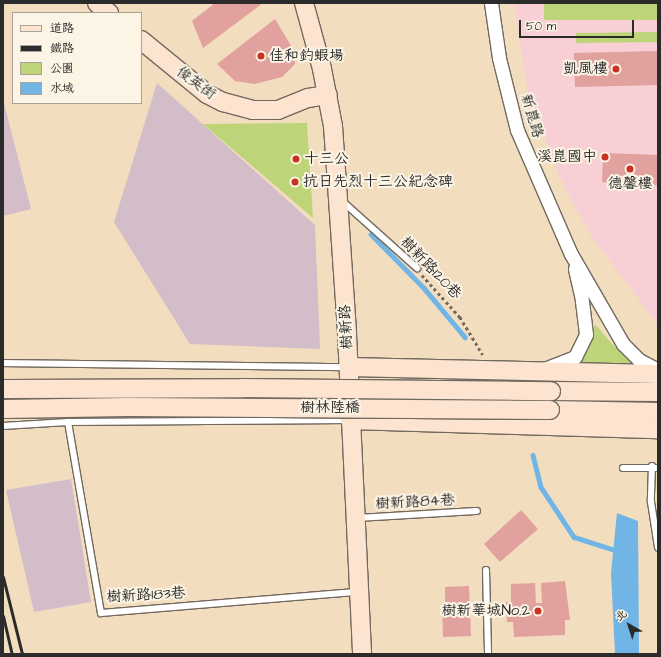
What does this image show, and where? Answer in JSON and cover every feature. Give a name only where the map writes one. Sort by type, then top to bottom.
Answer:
[{"type":"main road","points":[[96,3],[108,12]]},
{"type":"main road","name":"樹新路","points":[[304,3],[328,94],[333,126],[348,367],[362,654]]},
{"type":"main road","name":"俊英街","points":[[142,41],[207,94],[223,102],[254,110],[278,110],[308,98],[328,94]]},
{"type":"main road","points":[[348,367],[492,369],[658,374]]},
{"type":"main road","name":"樹林陸橋","points":[[3,389],[243,388],[658,392]]},
{"type":"main road","name":"樹林陸橋","points":[[3,409],[128,407],[658,412]]},
{"type":"main road","points":[[350,420],[658,429]]},
{"type":"street","name":"新崑路","points":[[491,3],[499,58],[517,130],[571,254],[624,344],[639,360],[658,370]]},
{"type":"street","name":"新崑路","points":[[539,371],[575,357],[586,334],[582,295],[571,254]]},
{"type":"lane","name":"樹新路120巷","points":[[337,196],[417,268]]},
{"type":"lane","points":[[3,363],[348,367]]},
{"type":"lane","points":[[3,426],[68,422],[350,420]]},
{"type":"lane","name":"樹新路183巷","points":[[68,422],[101,613],[358,592]]},
{"type":"lane","points":[[623,468],[655,467],[651,502],[658,547]]},
{"type":"lane","name":"樹新路84巷","points":[[355,518],[477,511]]},
{"type":"lane","points":[[486,570],[488,654]]},
{"type":"path","name":"樹新路120巷","points":[[417,268],[460,317],[492,369]]},
{"type":"shaded area","name":"溪崑國中","points":[[514,3],[658,3],[658,325],[589,233],[560,178],[528,92]]},
{"type":"shaded area","points":[[157,83],[315,225],[320,349],[190,344],[114,222]]},
{"type":"shaded area","points":[[3,99],[31,209],[3,216]]},
{"type":"shaded area","points":[[71,479],[91,602],[34,612],[6,490]]},
{"type":"green space","points":[[658,3],[658,20],[544,20],[544,4]]},
{"type":"green space","points":[[658,32],[658,42],[576,43],[576,33]]},
{"type":"green space","points":[[307,123],[313,218],[203,124]]},
{"type":"green space","points":[[595,324],[613,345],[641,372],[572,366],[588,350]]},
{"type":"water","points":[[617,513],[638,521],[639,654],[615,654],[611,573]]},
{"type":"building","points":[[215,3],[263,3],[203,48],[192,21]]},
{"type":"building","name":"佳和釣蝦場","points":[[275,19],[293,49],[295,64],[282,77],[255,84],[235,81],[217,64]]},
{"type":"building","name":"凱風樓","points":[[658,51],[658,85],[575,87],[574,53]]},
{"type":"building","name":"德馨樓","points":[[603,153],[658,155],[658,185],[602,182]]},
{"type":"building","points":[[521,510],[538,529],[500,562],[484,544]]},
{"type":"building","name":"樹新華城No.2","points":[[565,581],[570,620],[565,620],[565,635],[514,637],[513,622],[507,622],[506,602],[511,602],[511,584],[535,583],[536,603],[542,603],[541,583]]},
{"type":"building","points":[[469,586],[471,636],[443,637],[442,604],[445,604],[445,587]]},
{"type":"waterway","points":[[371,234],[424,288],[465,337]]},
{"type":"waterway","points":[[533,455],[541,487],[574,537],[618,551]]},
{"type":"railway","points":[[3,577],[22,654]]},
{"type":"railway","points":[[3,616],[12,654]]},
{"type":"place","name":"佳和釣蝦場","points":[[261,56]]},
{"type":"place","name":"凱風樓","points":[[616,69]]},
{"type":"place","name":"溪崑國中","points":[[605,157]]},
{"type":"place","name":"十三公","points":[[296,159]]},
{"type":"place","name":"德馨樓","points":[[630,169]]},
{"type":"place","name":"抗日先烈十三公紀念碑","points":[[295,182]]},
{"type":"place","name":"樹新華城No.2","points":[[538,611]]}]
